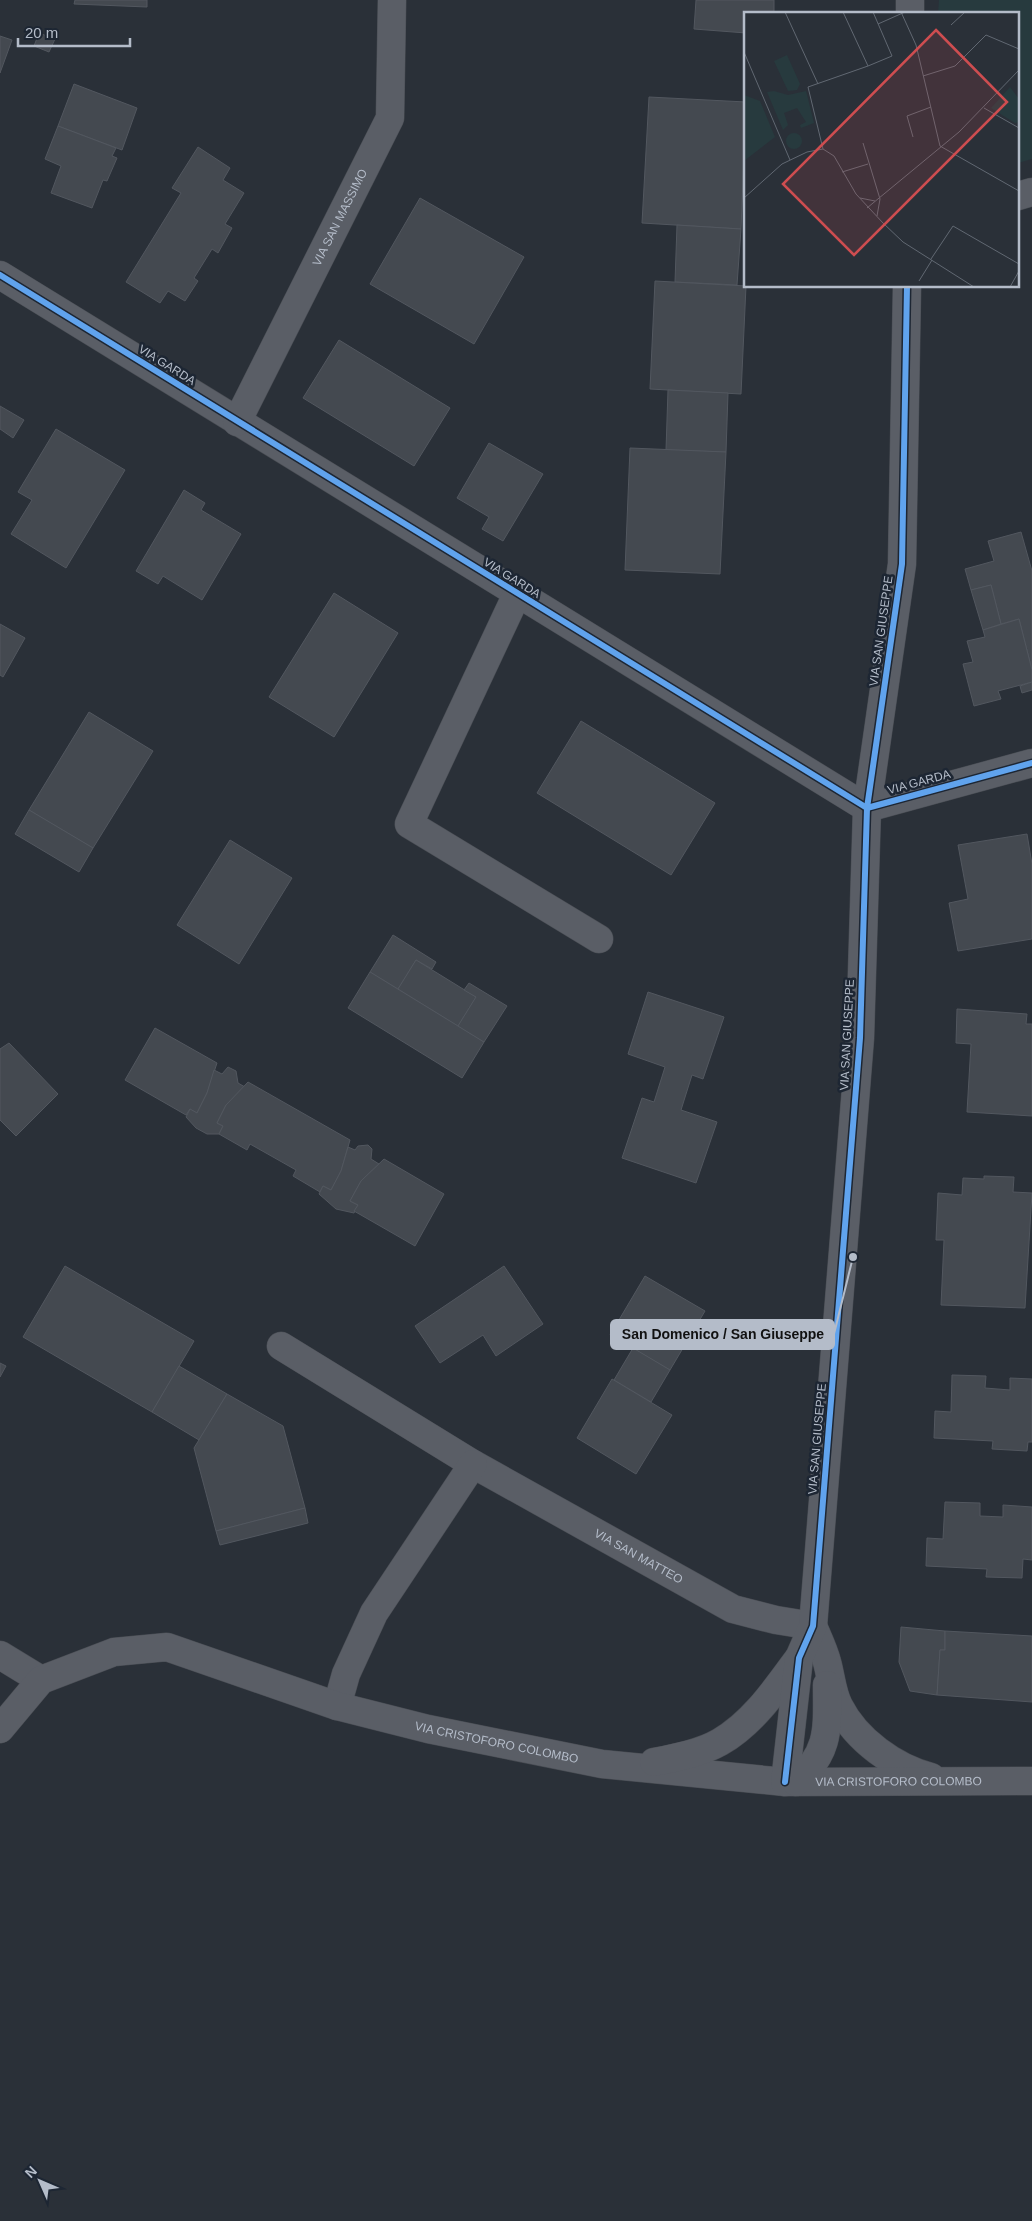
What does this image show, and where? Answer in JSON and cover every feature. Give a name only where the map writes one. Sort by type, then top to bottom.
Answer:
[{"type":"street","name":"VIA SAN MASSIMO","points":[[237,422],[390,118],[392,0]]},
{"type":"street","name":"VIA GARDA","points":[[0,275],[867,808],[1032,763]]},
{"type":"street","name":"VIA SAN GIUSEPPE","points":[[632,1766],[679,1757],[719,1743],[749,1720],[776,1690],[799,1658],[813,1626],[860,1038],[867,808],[902,564],[907,288]]},
{"type":"street","name":"VIA GARDA","points":[[517,594],[410,824],[598,938]]},
{"type":"street","name":"VIA SAN MATTEO","points":[[281,1346],[473,1464],[733,1609],[776,1620],[813,1626]]},
{"type":"street","points":[[337,1706],[346,1674],[374,1612],[473,1464]]},
{"type":"street","name":"VIA SAN GIUSEPPE","points":[[813,1626],[826,1660],[839,1706],[858,1732],[884,1755],[914,1773],[954,1782]]},
{"type":"street","name":"VIA CRISTOFORO COLOMBO","points":[[0,1729],[41,1680],[114,1652],[167,1647],[337,1706],[428,1729],[602,1764],[790,1782],[1032,1781]]},
{"type":"street","points":[[0,1655],[41,1680]]},
{"type":"street","name":"VIA SAN GIUSEPPE","points":[[790,1782],[799,1658]]},
{"type":"street","name":"VIA SAN GIUSEPPE","points":[[790,1782],[809,1771],[821,1753],[827,1729],[826,1660]]},
{"type":"green space","points":[[939,0],[1032,0],[1032,159],[1020,162],[1020,12],[938,12]]},
{"type":"building","points":[[75,0],[147,0],[147,7],[74,4]]},
{"type":"building","points":[[696,0],[774,0],[774,12],[744,12],[744,33],[694,29]]},
{"type":"building","points":[[39,33],[55,39],[49,52],[34,46]]},
{"type":"building","points":[[0,36],[12,40],[0,73]]},
{"type":"building","points":[[74,84],[137,108],[122,150],[58,126]]},
{"type":"building","points":[[649,97],[744,102],[741,229],[642,223]]},
{"type":"building","points":[[58,126],[116,148],[112,156],[117,158],[107,181],[103,180],[92,208],[51,193],[61,166],[45,159]]},
{"type":"building","points":[[198,147],[230,168],[223,180],[244,193],[225,224],[232,228],[218,253],[212,249],[194,278],[198,281],[185,301],[168,291],[160,303],[126,282],[181,193],[172,188]]},
{"type":"building","points":[[420,198],[524,257],[474,344],[370,284]]},
{"type":"building","points":[[677,225],[741,229],[737,285],[675,282]]},
{"type":"building","points":[[655,281],[744,286],[746,288],[741,394],[650,389]]},
{"type":"building","points":[[339,340],[450,408],[414,466],[303,398]]},
{"type":"building","points":[[668,390],[728,393],[726,452],[666,450]]},
{"type":"building","points":[[0,406],[24,420],[13,438],[0,429]]},
{"type":"building","points":[[56,429],[125,470],[66,568],[11,534],[32,500],[18,492]]},
{"type":"building","points":[[489,443],[543,474],[503,541],[482,529],[489,517],[457,498]]},
{"type":"building","points":[[630,448],[726,452],[720,574],[625,570]]},
{"type":"building","points":[[184,490],[205,503],[201,510],[241,534],[202,600],[163,576],[158,584],[136,571]]},
{"type":"building","points":[[1021,532],[1032,571],[1032,670],[1019,619],[1001,624],[991,585],[971,590],[965,569],[994,561],[988,541]]},
{"type":"building","points":[[991,585],[1001,624],[983,630],[971,590]]},
{"type":"building","points":[[334,593],[398,633],[334,737],[269,697]]},
{"type":"building","points":[[1019,619],[1032,670],[1032,682],[998,691],[1001,699],[974,706],[963,664],[973,662],[967,641],[985,637],[983,630]]},
{"type":"building","points":[[0,624],[25,638],[3,677],[0,675]]},
{"type":"building","points":[[1032,682],[1032,690],[1022,693],[1020,686]]},
{"type":"building","points":[[89,712],[153,751],[93,848],[29,810]]},
{"type":"building","points":[[581,721],[715,803],[671,875],[537,793]]},
{"type":"building","points":[[29,810],[93,848],[79,872],[15,834]]},
{"type":"building","points":[[1027,834],[1032,864],[1032,939],[958,951],[949,903],[968,899],[958,845]]},
{"type":"building","points":[[230,840],[292,878],[239,964],[177,925]]},
{"type":"building","points":[[393,935],[436,962],[432,969],[416,960],[398,989],[370,972]]},
{"type":"building","points":[[416,960],[476,997],[458,1026],[398,989]]},
{"type":"building","points":[[370,972],[484,1042],[462,1078],[348,1008]]},
{"type":"building","points":[[469,983],[507,1006],[484,1042],[458,1026],[476,997],[464,990]]},
{"type":"building","points":[[648,992],[724,1017],[703,1079],[692,1075],[681,1110],[717,1122],[696,1183],[622,1158],[642,1098],[654,1102],[665,1067],[628,1054]]},
{"type":"building","points":[[957,1009],[1027,1014],[1026,1024],[1032,1024],[1032,1116],[967,1112],[971,1044],[956,1043]]},
{"type":"building","points":[[155,1028],[217,1063],[207,1093],[197,1113],[190,1109],[186,1115],[125,1080]]},
{"type":"building","points":[[9,1043],[58,1094],[16,1136],[0,1120],[0,1049]]},
{"type":"building","points":[[228,1067],[236,1071],[238,1083],[245,1087],[226,1105],[217,1123],[223,1126],[219,1134],[207,1134],[196,1128],[186,1117],[190,1109],[197,1113],[207,1093],[214,1070],[222,1074]]},
{"type":"building","points":[[248,1082],[350,1140],[341,1171],[331,1190],[323,1186],[320,1192],[293,1176],[296,1170],[250,1144],[247,1150],[219,1134],[223,1126],[217,1123],[226,1105]]},
{"type":"building","points":[[368,1145],[372,1149],[371,1159],[379,1164],[361,1181],[350,1201],[358,1205],[354,1213],[336,1209],[319,1194],[323,1186],[331,1190],[341,1171],[348,1147],[355,1150],[358,1146]]},
{"type":"building","points":[[384,1159],[444,1194],[415,1246],[354,1211],[358,1205],[350,1201],[361,1181]]},
{"type":"building","points":[[984,1176],[1014,1177],[1013,1192],[1032,1193],[1025,1308],[941,1305],[944,1240],[936,1240],[938,1193],[962,1195],[963,1178],[984,1179]]},
{"type":"building","points":[[65,1266],[194,1341],[152,1412],[23,1337]]},
{"type":"building","points":[[504,1266],[543,1324],[496,1356],[483,1335],[440,1363],[415,1326]]},
{"type":"building","points":[[645,1276],[705,1311],[670,1370],[610,1335]]},
{"type":"building","points":[[633,1348],[670,1370],[651,1402],[614,1380]]},
{"type":"building","points":[[0,1363],[6,1366],[0,1377]]},
{"type":"building","points":[[179,1366],[227,1394],[199,1440],[152,1412]]},
{"type":"building","points":[[952,1375],[986,1376],[985,1388],[1010,1390],[1010,1378],[1032,1379],[1032,1442],[1028,1442],[1027,1451],[992,1449],[993,1441],[934,1438],[935,1411],[951,1412]]},
{"type":"building","points":[[612,1379],[672,1415],[636,1474],[577,1438]]},
{"type":"building","points":[[227,1394],[283,1426],[305,1508],[216,1531],[194,1448]]},
{"type":"building","points":[[945,1502],[980,1503],[980,1516],[1003,1517],[1003,1505],[1032,1507],[1032,1560],[1023,1559],[1022,1578],[986,1577],[987,1569],[926,1566],[927,1538],[943,1539]]},
{"type":"building","points":[[305,1508],[308,1523],[220,1545],[216,1531]]},
{"type":"building","points":[[901,1627],[945,1631],[945,1650],[940,1650],[937,1695],[910,1691],[899,1662]]},
{"type":"building","points":[[945,1631],[1032,1636],[1032,1702],[937,1695],[940,1650],[945,1650]]},
{"type":"cycle path","points":[[0,275],[867,808],[1032,763]]},
{"type":"cycle path","points":[[785,1782],[799,1658],[813,1626],[860,1038],[867,808],[902,564],[907,288]]},
{"type":"place","name":"San Domenico / San Giuseppe","points":[[853,1257]]}]
